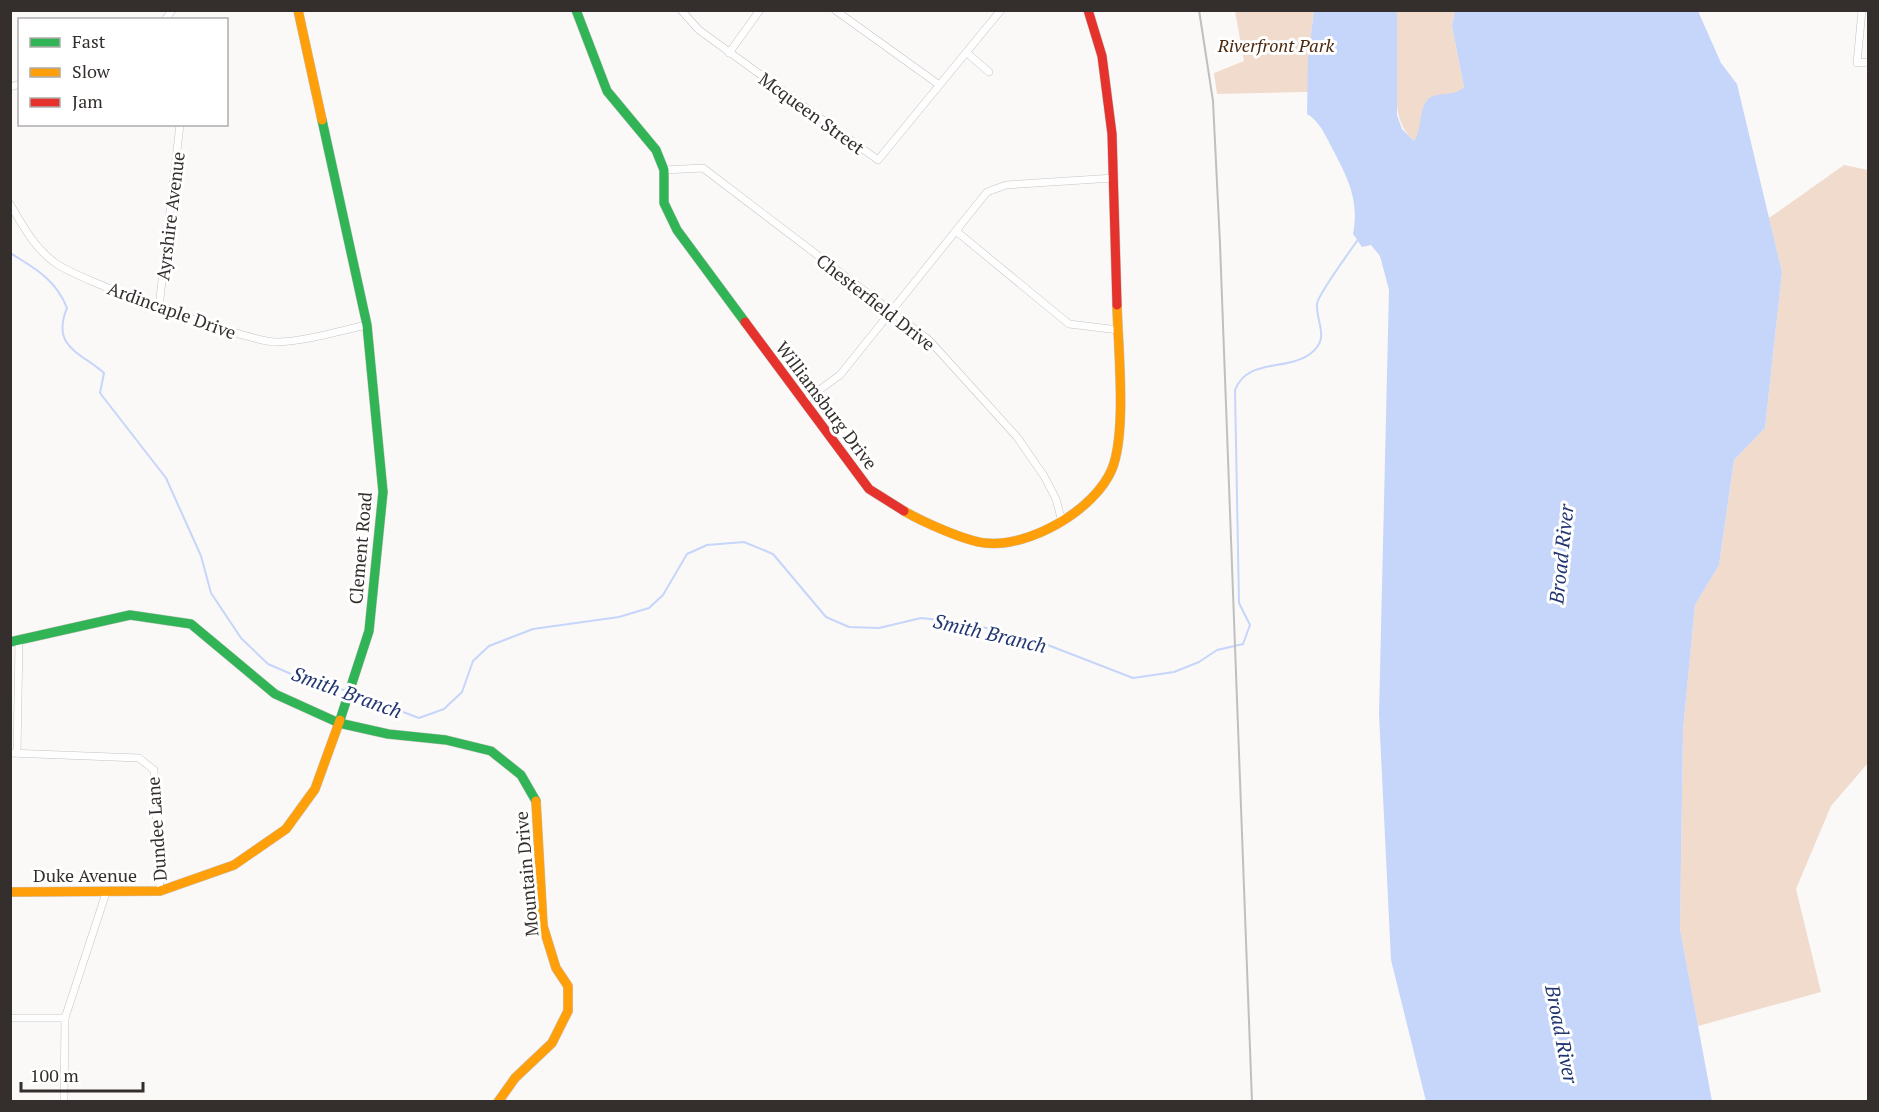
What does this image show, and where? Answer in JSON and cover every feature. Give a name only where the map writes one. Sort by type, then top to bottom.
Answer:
[{"type":"street","name":"Clement Road","points":[[160,891],[234,865],[285,829],[315,789],[347,701],[369,631],[383,492],[367,325],[298,10]]},
{"type":"street","name":"Williamsburg Drive","points":[[576,10],[607,91],[656,150],[664,170],[664,203],[677,231],[869,489],[917,519],[984,543],[1023,541],[1062,522],[1087,503],[1112,470],[1120,437],[1119,330],[1112,134],[1102,56],[1088,10]]},
{"type":"street","name":"Mcqueen Street","points":[[681,10],[699,30],[729,53],[878,160],[938,84],[967,53],[997,12]]},
{"type":"street","points":[[729,53],[760,10]]},
{"type":"street","points":[[835,10],[938,84]]},
{"type":"street","points":[[1862,10],[1857,63],[1869,62]]},
{"type":"street","points":[[967,53],[990,72]]},
{"type":"street","name":"Ayrshire Avenue","points":[[159,307],[180,126]]},
{"type":"street","name":"Chesterfield Drive","points":[[664,170],[703,168],[929,340],[1017,437],[1044,476],[1056,499],[1062,522]]},
{"type":"street","points":[[804,401],[840,375],[987,192],[1006,185],[1114,178]]},
{"type":"street","name":"Ardincaple Drive","points":[[10,204],[38,248],[56,264],[159,307],[257,339],[276,342],[367,325]]},
{"type":"street","points":[[956,231],[1069,324],[1119,330]]},
{"type":"street","name":"Mountain Drive","points":[[15,642],[55,630],[130,615],[191,624],[275,694],[339,723],[388,734],[446,740],[491,751],[521,775],[536,799],[543,926],[556,968],[568,986],[568,1011],[552,1043],[515,1078],[498,1101]]},
{"type":"street","points":[[14,753],[15,642]]},
{"type":"street","name":"Dundee Lane","points":[[14,753],[139,758],[154,770],[160,891]]},
{"type":"street","name":"Duke Avenue","points":[[10,892],[160,891]]},
{"type":"street","points":[[64,1101],[65,1018],[106,893]]},
{"type":"street","points":[[10,1018],[65,1018]]},
{"type":"green space","name":"Riverfront Park","points":[[1235,11],[1314,11],[1308,57],[1308,85],[1396,83],[1397,11],[1455,11],[1452,26],[1464,87],[1457,94],[1433,96],[1414,141],[1399,118],[1396,90],[1217,94],[1214,73],[1244,61]]},
{"type":"green space","points":[[1844,165],[1868,170],[1868,763],[1831,806],[1796,889],[1821,992],[1698,1026],[1680,929],[1683,730],[1695,605],[1719,565],[1734,460],[1765,428],[1782,272],[1769,218]]},
{"type":"water","name":"Broad River","points":[[1314,11],[1397,11],[1397,115],[1402,129],[1414,141],[1419,130],[1423,108],[1428,99],[1435,95],[1455,92],[1464,87],[1452,26],[1455,11],[1698,11],[1721,63],[1737,84],[1782,272],[1765,428],[1734,460],[1719,565],[1695,605],[1683,730],[1680,929],[1712,1101],[1426,1101],[1391,960],[1379,714],[1389,290],[1380,256],[1371,245],[1362,247],[1353,234],[1355,209],[1350,187],[1321,128],[1307,114],[1308,57]]},
{"type":"waterway","name":"Smith Branch","points":[[353,693],[419,718],[444,709],[462,692],[473,661],[489,646],[533,629],[619,617],[649,608],[663,595],[687,554],[707,545],[744,542],[773,554],[826,617],[849,627],[879,628],[921,618],[967,623],[1040,642],[1133,678],[1174,672],[1199,662],[1217,650],[1243,644],[1250,625],[1239,603],[1235,390],[1249,373],[1268,366],[1301,359],[1316,348],[1321,336],[1317,304],[1359,238]]},
{"type":"waterway","name":"Smith Branch","points":[[10,253],[51,282],[62,298],[67,308],[63,321],[65,340],[70,347],[104,373],[100,393],[166,478],[201,556],[211,593],[241,638],[268,664],[305,680],[348,691]]},
{"type":"railway","points":[[1199,10],[1213,101],[1220,244],[1252,1102]]},
{"type":"traffic: fast","points":[[576,10],[607,91],[656,150],[664,170],[664,203],[677,230],[745,322]]},
{"type":"traffic: fast","points":[[322,120],[367,325],[383,492],[369,631],[340,720]]},
{"type":"traffic: fast","points":[[10,642],[130,615],[191,624],[275,694],[339,723],[388,734],[446,740],[491,751],[521,775],[536,801]]},
{"type":"traffic: slow","points":[[298,10],[322,120]]},
{"type":"traffic: slow","points":[[904,511],[966,539],[985,543],[1002,543],[1040,533],[1076,512],[1091,499],[1112,469],[1117,453],[1121,389],[1117,305]]},
{"type":"traffic: slow","points":[[10,892],[160,891],[234,865],[286,829],[315,789],[340,720]]},
{"type":"traffic: slow","points":[[498,1102],[515,1078],[552,1043],[568,1011],[568,986],[556,968],[543,926],[536,801]]},
{"type":"traffic: jam","points":[[1088,10],[1102,56],[1112,134],[1117,305]]},
{"type":"traffic: jam","points":[[745,322],[869,489],[904,511]]}]
